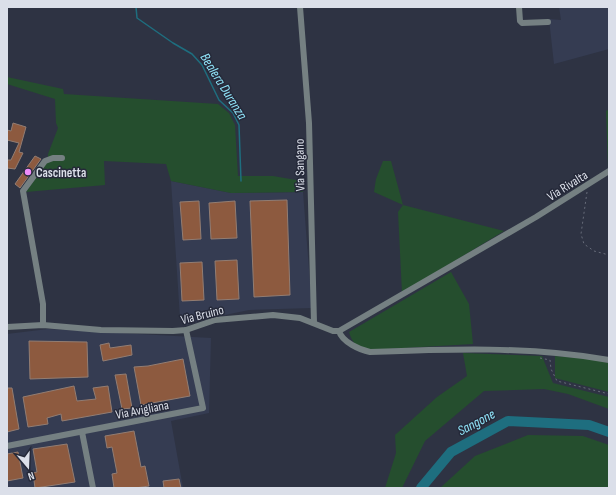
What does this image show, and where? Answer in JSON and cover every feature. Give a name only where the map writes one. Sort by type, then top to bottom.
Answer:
[{"type":"street","name":"Via Sangano","points":[[300,7],[309,123],[314,323]]},
{"type":"street","points":[[519,7],[520,21],[522,23],[548,22]]},
{"type":"street","points":[[43,325],[43,304],[23,191],[45,161],[53,158],[62,158]]},
{"type":"street","name":"Via Rivalta","points":[[339,331],[536,217],[609,171]]},
{"type":"street","name":"Via Bruino","points":[[7,327],[43,325],[101,330],[186,330],[215,320],[290,315],[333,331],[339,331]]},
{"type":"street","name":"Via Avigliana","points":[[7,446],[203,408],[186,330]]},
{"type":"street","points":[[339,331],[340,334],[361,351],[370,352],[464,349],[586,356],[609,360]]},
{"type":"street","points":[[82,432],[93,488]]},
{"type":"path","points":[[589,184],[581,234],[584,244],[594,251],[609,256]]},
{"type":"path","points":[[543,354],[540,359],[550,360],[552,373],[557,381],[609,394]]},
{"type":"shaded area","points":[[559,7],[609,7],[609,49],[554,64],[549,19],[561,20]]},
{"type":"shaded area","points":[[171,181],[231,193],[303,192],[312,308],[249,310],[201,320],[186,325],[180,318]]},
{"type":"shaded area","points":[[48,329],[211,338],[209,413],[171,421],[183,488],[7,488],[7,334]]},
{"type":"green space","points":[[7,77],[63,89],[64,94],[218,104],[229,113],[235,125],[238,176],[273,176],[302,181],[303,192],[231,193],[171,181],[166,164],[104,161],[105,185],[26,192],[48,161],[48,154],[58,128],[56,123],[55,99],[7,84]]},
{"type":"green space","points":[[609,109],[609,167],[608,167],[606,111]]},
{"type":"green space","points":[[383,161],[391,161],[403,205],[374,192],[376,179]]},
{"type":"green space","points":[[403,205],[504,231],[402,293],[398,212]]},
{"type":"green space","points":[[451,272],[469,304],[473,344],[370,350],[359,347],[354,343],[349,332]]},
{"type":"green space","points":[[463,353],[542,356],[553,383],[609,397],[609,409],[568,394],[544,389],[484,391],[425,441],[402,488],[385,488],[396,453],[395,435],[437,397],[467,376]]},
{"type":"green space","points":[[555,356],[591,359],[609,363],[609,392],[555,378]]},
{"type":"green space","points":[[528,435],[583,436],[609,445],[609,488],[440,488],[475,456]]},
{"type":"building","points":[[13,123],[26,127],[19,152],[23,153],[15,169],[7,168],[7,160],[11,160],[19,143],[7,140],[7,130],[11,131]]},
{"type":"building","name":"Cascinetta","points":[[35,156],[41,159],[20,188],[15,184]]},
{"type":"building","points":[[287,200],[290,295],[254,297],[250,201]]},
{"type":"building","points":[[199,201],[201,239],[183,240],[180,202]]},
{"type":"building","points":[[235,201],[237,238],[211,239],[209,203]]},
{"type":"building","points":[[237,260],[239,299],[217,300],[215,261]]},
{"type":"building","points":[[202,262],[204,300],[182,301],[180,263]]},
{"type":"building","points":[[29,341],[87,342],[88,377],[30,379]]},
{"type":"building","points":[[109,343],[110,348],[131,345],[132,355],[103,361],[100,345]]},
{"type":"building","points":[[183,359],[190,396],[141,405],[134,367],[148,366]]},
{"type":"building","points":[[126,374],[132,408],[122,409],[115,375]]},
{"type":"building","points":[[74,386],[77,401],[96,399],[93,388],[108,386],[112,412],[62,421],[61,414],[47,418],[48,424],[28,427],[23,397]]},
{"type":"building","points":[[7,388],[12,388],[19,429],[7,432]]},
{"type":"building","points":[[134,431],[141,467],[145,466],[149,486],[114,488],[112,474],[117,473],[112,447],[107,448],[105,436]]},
{"type":"building","points":[[67,444],[75,482],[35,488],[33,473],[37,472],[33,449]]},
{"type":"building","points":[[18,452],[23,478],[7,481],[7,454]]},
{"type":"building","points":[[179,479],[181,488],[164,488],[163,481]]},
{"type":"waterway","name":"Bealera Duranza","points":[[136,7],[137,18],[173,43],[192,54],[202,65],[219,100],[233,113],[239,125],[241,181]]},
{"type":"waterway","name":"Sangone","points":[[421,488],[451,452],[508,421],[589,425],[609,432]]},
{"type":"place","name":"Cascinetta","points":[[28,172]]}]
